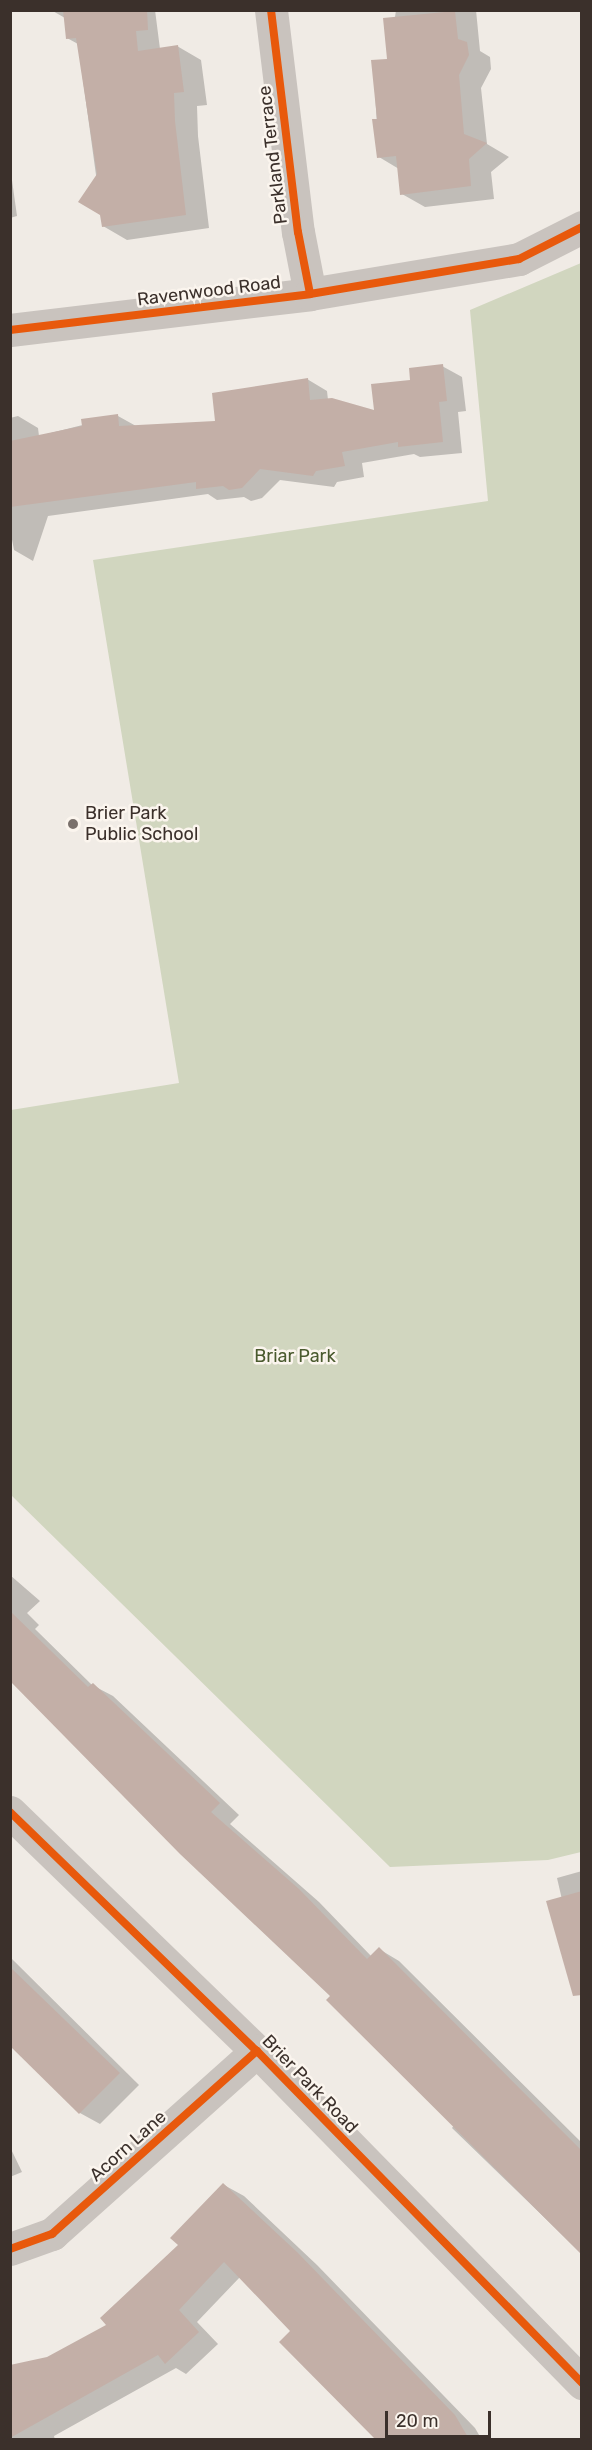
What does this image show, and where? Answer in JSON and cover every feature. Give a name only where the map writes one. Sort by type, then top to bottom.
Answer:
[{"type":"street","name":"Parkland Terrace","points":[[271,10],[298,232],[310,294]]},
{"type":"street","name":"Ravenwood Road","points":[[10,330],[310,294],[519,259],[582,227]]},
{"type":"street","name":"Brier Park Road","points":[[10,1812],[257,2051],[582,2383]]},
{"type":"street","name":"Acorn Lane","points":[[10,2249],[52,2234],[257,2051]]},
{"type":"green space","name":"Briar Park","points":[[581,263],[581,1852],[548,1860],[390,1867],[11,1495],[11,1110],[179,1083],[93,560],[488,501],[470,310]]},
{"type":"building","points":[[63,10],[147,10],[148,30],[136,31],[138,51],[178,45],[184,92],[174,93],[175,121],[186,215],[102,227],[100,215],[78,202],[97,174],[76,38],[66,39]]},
{"type":"building","points":[[455,11],[458,39],[467,42],[469,55],[459,75],[464,134],[487,143],[469,159],[471,186],[400,195],[396,156],[377,158],[372,119],[377,119],[371,60],[387,59],[383,18]]},
{"type":"building","points":[[443,364],[447,401],[439,402],[443,442],[398,447],[398,442],[342,452],[345,466],[316,471],[313,476],[260,469],[242,488],[229,490],[223,486],[196,489],[196,482],[10,507],[10,441],[82,426],[81,419],[118,414],[119,426],[215,421],[212,393],[308,378],[310,400],[332,398],[374,410],[371,384],[410,380],[409,368]]},
{"type":"building","points":[[10,1611],[88,1687],[93,1683],[220,1803],[211,1812],[299,1889],[367,1959],[379,1947],[582,2151],[582,2255],[326,2000],[330,1996],[180,1854],[10,1681]]},
{"type":"building","points":[[582,1891],[582,1995],[573,1996],[546,1901]]},
{"type":"building","points":[[10,1967],[120,2073],[79,2114],[10,2046]]},
{"type":"building","points":[[223,2183],[297,2252],[455,2415],[469,2439],[375,2439],[279,2342],[290,2331],[224,2262],[179,2310],[199,2332],[165,2364],[158,2355],[10,2438],[10,2365],[47,2357],[106,2325],[100,2318],[178,2245],[170,2238]]},
{"type":"cycle path","points":[[271,10],[298,232],[310,294]]},
{"type":"cycle path","points":[[10,330],[310,294],[519,259],[582,227]]},
{"type":"cycle path","points":[[10,1812],[257,2051],[582,2383]]},
{"type":"cycle path","points":[[10,2249],[52,2234],[257,2051]]},
{"type":"place","name":"Brier Park Public School","points":[[73,824]]}]
